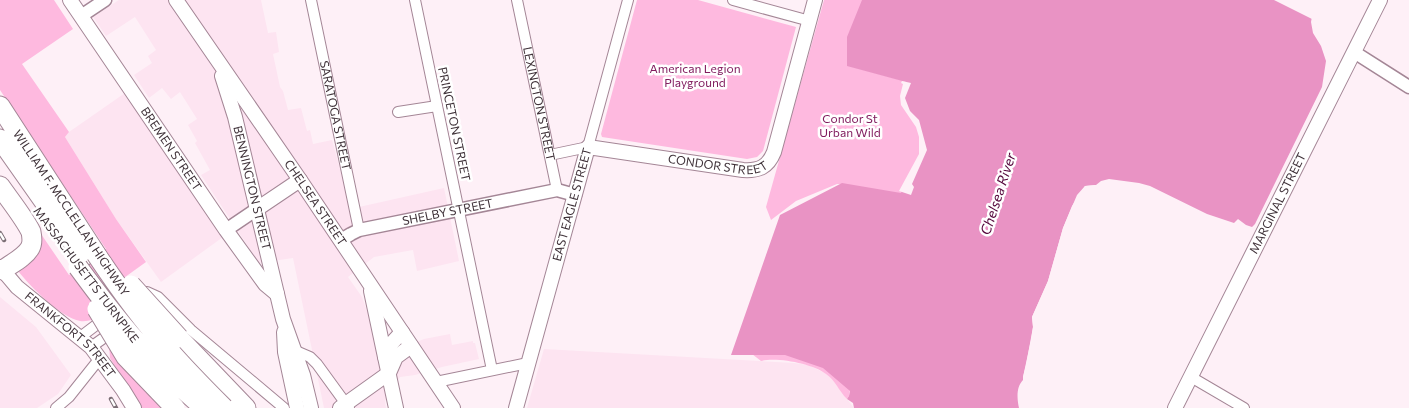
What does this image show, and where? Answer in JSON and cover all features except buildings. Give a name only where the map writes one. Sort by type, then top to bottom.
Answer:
[{"type":"highway","name":"WILLIAM F. MCCLELLAN HIGHWAY","points":[[0,106],[85,257],[127,298],[163,344],[224,408]]},
{"type":"highway","name":"WILLIAM F. MCCLELLAN HIGHWAY","points":[[0,139],[142,336],[202,407]]},
{"type":"highway","name":"MASSACHUSETTS TURNPIKE","points":[[0,158],[85,257]]},
{"type":"highway","points":[[0,186],[27,226],[32,238],[31,246],[26,252],[1,268]]},
{"type":"highway","points":[[175,408],[122,352],[89,295],[85,257],[117,267],[180,329],[246,408]]},
{"type":"main road","name":"BREMEN STREET","points":[[70,0],[226,230],[265,284],[277,294]]},
{"type":"main road","name":"CONDOR STREET","points":[[588,146],[743,170],[754,170],[763,167],[769,162],[774,152],[815,0]]},
{"type":"main road","name":"MARGINAL STREET","points":[[1175,408],[1380,0]]},
{"type":"main road","name":"CHELSEA STREET","points":[[179,2],[454,408]]},
{"type":"main road","name":"BENNINGTON STREET","points":[[217,59],[235,117],[283,319],[296,351],[312,408]]},
{"type":"main road","name":"EAST EAGLE STREET","points":[[516,408],[588,146]]},
{"type":"main road","points":[[257,209],[300,180]]},
{"type":"main road","name":"FRANKFORT STREET","points":[[1,268],[17,287],[91,347],[134,408]]},
{"type":"main road","points":[[370,283],[396,408]]},
{"type":"main road","name":"BENNINGTON STREET","points":[[283,319],[285,352],[297,408]]},
{"type":"main road","points":[[385,356],[391,344],[402,332]]},
{"type":"main road","points":[[345,406],[389,373],[396,357],[411,346]]},
{"type":"street","points":[[81,16],[105,0]]},
{"type":"street","name":"SARATOGA STREET","points":[[311,0],[359,230]]},
{"type":"street","name":"PRINCETON STREET","points":[[415,0],[492,370]]},
{"type":"street","name":"LEXINGTON STREET","points":[[517,0],[557,190]]},
{"type":"street","name":"EAST EAGLE STREET","points":[[588,146],[628,0]]},
{"type":"street","points":[[733,0],[810,21]]},
{"type":"street","points":[[1354,52],[1409,87]]},
{"type":"street","points":[[398,112],[437,106]]},
{"type":"street","points":[[550,155],[588,146]]},
{"type":"street","points":[[557,190],[575,195]]},
{"type":"street","name":"SHELBY STREET","points":[[340,240],[359,230],[557,190]]},
{"type":"street","points":[[226,230],[257,209]]},
{"type":"street","points":[[79,338],[142,292],[156,295],[168,305],[180,329]]},
{"type":"street","points":[[91,347],[148,307],[161,307],[180,329],[284,408]]},
{"type":"street","points":[[296,351],[310,357],[317,364],[345,406]]},
{"type":"street","points":[[56,408],[69,397],[100,358]]},
{"type":"street","points":[[436,382],[528,362]]},
{"type":"street","points":[[1191,377],[1244,408]]},
{"type":"shaded area","points":[[119,0],[261,0],[268,33],[276,32],[279,52],[273,54],[280,87],[283,91],[288,110],[301,108],[307,131],[310,130],[313,144],[332,140],[350,209],[444,188],[459,261],[417,271],[413,250],[374,257],[348,277],[362,297],[367,311],[397,350],[424,339],[450,334],[452,345],[473,341],[479,359],[400,377],[385,401],[386,408],[324,408],[293,258],[259,263],[201,175],[210,170],[195,143],[197,141],[188,125],[197,119],[180,92],[171,99],[162,88],[149,98],[134,75],[152,63],[148,56],[156,50],[135,17],[106,36],[93,17]]},
{"type":"shaded area","points":[[125,93],[223,237],[161,282],[116,219],[65,137],[69,132]]},
{"type":"shaded area","points":[[0,297],[36,327],[71,375],[58,394],[37,408],[0,408]]},
{"type":"shaded area","points":[[544,349],[808,365],[831,378],[854,408],[527,408]]},
{"type":"green space","points":[[0,0],[54,0],[73,29],[22,64],[69,132],[65,137],[116,219],[146,262],[89,303],[96,319],[80,321],[72,319],[55,308],[38,293],[18,271],[39,231],[69,275],[106,249],[0,90]]},
{"type":"green space","name":"American Legion Playground","points":[[637,0],[698,0],[796,27],[763,151],[757,157],[747,159],[602,137],[601,134]]},
{"type":"green space","name":"Condor St Urban Wild","points":[[824,0],[871,0],[853,67],[945,92],[847,399],[832,379],[820,370],[804,364],[786,361],[761,361],[752,354],[841,184],[796,201],[771,220],[766,207]]},
{"type":"green space","points":[[109,346],[166,408],[140,408],[110,358]]},
{"type":"water","name":"Chelsea River","points":[[862,0],[1315,0],[1311,22],[1313,33],[1321,46],[1326,61],[1322,87],[1252,227],[1238,219],[1234,223],[1207,214],[1150,186],[1139,183],[1109,179],[1101,181],[1096,185],[1085,186],[1072,206],[1063,228],[1048,281],[1032,317],[1031,340],[1023,380],[1018,390],[1019,408],[854,408],[853,403],[847,399],[850,391],[823,368],[785,355],[731,355],[780,215],[842,183],[901,193],[921,154],[919,126],[904,104],[906,82],[847,66],[847,37]]},
{"type":"pier","points":[[1274,0],[1318,0],[1314,20]]},
{"type":"pier","points":[[902,81],[911,83],[905,98],[910,111],[919,120],[927,150],[912,184],[914,187],[911,195],[899,191],[919,154],[919,137],[916,127],[901,105]]},
{"type":"pier","points":[[1096,185],[1095,188],[1086,189],[1079,197],[1065,229],[1050,282],[1035,318],[1034,340],[1024,383],[1023,377],[1033,327],[1032,317],[1048,281],[1063,228],[1077,195],[1085,186]]},
{"type":"railway","points":[[0,233],[4,240]]},
{"type":"railway","points":[[111,399],[116,408]]}]
